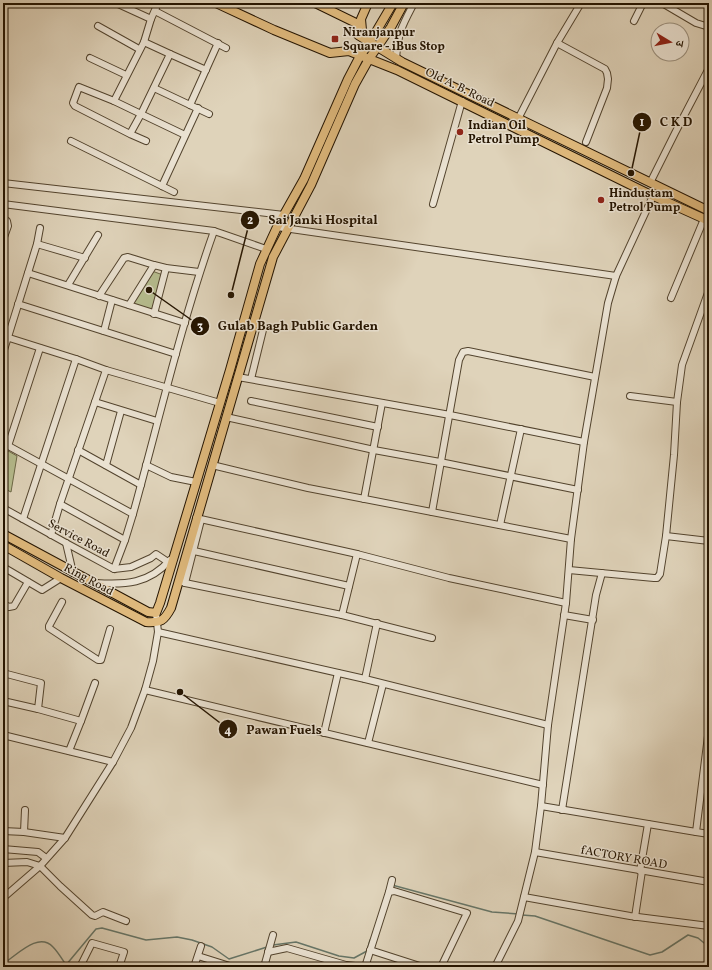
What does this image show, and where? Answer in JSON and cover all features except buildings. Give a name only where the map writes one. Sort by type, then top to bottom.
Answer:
[{"type":"main road","name":"Old A. B. Road","points":[[216,3],[274,30],[330,52],[349,51],[397,70],[653,196],[707,220]]},
{"type":"main road","points":[[314,3],[356,23],[367,41]]},
{"type":"main road","points":[[158,623],[166,617],[182,582],[212,465],[273,257],[311,185],[355,84],[369,59],[367,41],[361,25],[361,19],[368,3]]},
{"type":"main road","points":[[156,613],[220,403],[260,264],[277,227],[304,179],[348,79],[367,41],[392,3]]},
{"type":"main road","points":[[367,41],[391,27],[404,3]]},
{"type":"main road","name":"Old A. B. Road","points":[[367,41],[396,59],[709,211]]},
{"type":"main road","name":"Ring Road","points":[[3,534],[148,612],[156,613]]},
{"type":"main road","name":"Ring Road","points":[[3,545],[61,578],[146,622],[158,623]]},
{"type":"street","points":[[396,59],[397,40],[401,27],[414,3]]},
{"type":"street","points":[[518,119],[557,43],[581,3]]},
{"type":"street","points":[[634,21],[643,3]]},
{"type":"street","points":[[662,3],[696,23],[709,27]]},
{"type":"street","points":[[120,4],[151,19]]},
{"type":"street","points":[[114,101],[139,49],[144,42],[156,6],[226,48]]},
{"type":"street","points":[[98,26],[139,49]]},
{"type":"street","points":[[144,42],[206,70]]},
{"type":"street","points":[[190,105],[218,43]]},
{"type":"street","points":[[557,43],[605,69],[607,73],[606,88],[586,142]]},
{"type":"street","points":[[130,134],[170,54]]},
{"type":"street","points":[[90,58],[126,75]]},
{"type":"street","points":[[650,183],[709,68]]},
{"type":"street","points":[[146,141],[75,106],[73,103],[79,87],[114,101],[185,135]]},
{"type":"street","points":[[154,88],[209,114]]},
{"type":"street","points":[[433,204],[462,101]]},
{"type":"street","points":[[162,186],[198,108]]},
{"type":"street","points":[[70,141],[174,192]]},
{"type":"street","points":[[3,183],[284,215]]},
{"type":"street","points":[[495,967],[518,921],[535,852],[541,806],[548,725],[566,604],[571,539],[584,442],[608,303],[616,276],[653,196]]},
{"type":"street","points":[[3,204],[214,231],[266,249]]},
{"type":"street","points":[[3,220],[7,221],[8,226],[3,240]]},
{"type":"street","points":[[671,298],[707,220]]},
{"type":"street","points":[[277,227],[616,276]]},
{"type":"street","points":[[3,353],[5,337],[28,273],[37,244],[40,228]]},
{"type":"street","points":[[114,569],[133,514],[166,388],[199,272],[214,231]]},
{"type":"street","points":[[68,285],[98,235]]},
{"type":"street","points":[[37,244],[85,258]]},
{"type":"street","points":[[98,296],[124,258],[128,257],[166,268],[199,272]]},
{"type":"street","points":[[129,305],[154,265]]},
{"type":"street","points":[[154,314],[166,268]]},
{"type":"street","points":[[28,273],[185,323]]},
{"type":"street","points":[[569,570],[657,578],[662,568],[674,456],[677,402],[682,365],[709,290]]},
{"type":"street","points":[[104,331],[112,300]]},
{"type":"street","points":[[18,304],[176,354]]},
{"type":"street","points":[[251,379],[263,330],[260,326],[253,324]]},
{"type":"street","points":[[5,337],[106,370],[220,403]]},
{"type":"street","points":[[40,348],[6,445],[133,514]]},
{"type":"street","points":[[432,512],[459,360],[463,352],[468,351],[595,377]]},
{"type":"street","points":[[23,519],[76,359]]},
{"type":"street","points":[[50,535],[68,478],[106,370]]},
{"type":"street","points":[[238,377],[450,415],[584,442]]},
{"type":"street","points":[[630,396],[677,402]]},
{"type":"street","points":[[251,401],[378,427]]},
{"type":"street","points":[[95,402],[157,421]]},
{"type":"street","points":[[364,499],[382,403]]},
{"type":"street","points":[[106,465],[121,411]]},
{"type":"street","points":[[226,418],[374,450],[578,490]]},
{"type":"street","points":[[500,525],[521,430]]},
{"type":"street","points":[[78,450],[141,485]]},
{"type":"street","points":[[146,465],[171,478],[196,482]]},
{"type":"street","points":[[212,465],[308,488],[571,539]]},
{"type":"street","points":[[60,504],[125,540]]},
{"type":"street","name":"Service Road","points":[[3,508],[114,569],[131,568],[156,554],[168,562]]},
{"type":"street","points":[[432,638],[342,614],[182,582],[194,551],[199,519],[357,554],[449,578],[566,604]]},
{"type":"street","points":[[666,536],[709,541]]},
{"type":"street","points":[[66,543],[73,573]]},
{"type":"street","points":[[194,551],[349,586]]},
{"type":"street","points":[[342,614],[357,554]]},
{"type":"street","points":[[92,583],[129,583],[142,580],[154,574],[174,555]]},
{"type":"street","points":[[3,567],[42,590],[61,578]]},
{"type":"street","points":[[562,810],[596,596],[602,573]]},
{"type":"street","points":[[3,604],[9,607],[14,606],[28,582]]},
{"type":"street","points":[[62,602],[49,628],[98,660],[101,660],[110,629]]},
{"type":"street","points":[[3,898],[40,866],[65,838],[113,762],[131,728],[145,690],[158,632],[156,613]]},
{"type":"street","points":[[564,615],[593,620]]},
{"type":"street","points":[[365,680],[377,623]]},
{"type":"street","points":[[158,632],[383,684],[548,725]]},
{"type":"street","points":[[3,673],[41,683],[38,710]]},
{"type":"street","points":[[324,733],[338,674]]},
{"type":"street","points":[[69,751],[95,683]]},
{"type":"street","points":[[368,743],[383,684]]},
{"type":"street","points":[[145,690],[542,785]]},
{"type":"street","points":[[3,701],[81,721]]},
{"type":"street","points":[[696,832],[709,728]]},
{"type":"street","points":[[3,734],[113,762]]},
{"type":"street","points":[[541,806],[709,834]]},
{"type":"street","points":[[24,832],[25,810]]},
{"type":"street","points":[[635,917],[648,824]]},
{"type":"street","points":[[3,831],[24,832],[65,838]]},
{"type":"street","points":[[3,849],[38,852],[46,858]]},
{"type":"street","name":"fACTORY ROAD","points":[[535,852],[709,882]]},
{"type":"street","points":[[3,863],[27,862],[40,866],[92,915],[95,916],[103,912],[126,921]]},
{"type":"street","points":[[270,948],[287,948],[346,965],[365,967],[391,885],[394,891],[467,913],[441,967]]},
{"type":"street","points":[[524,897],[635,917],[709,926]]},
{"type":"street","points":[[264,967],[273,936]]},
{"type":"street","points":[[80,967],[92,943],[124,952],[120,967]]},
{"type":"street","points":[[194,967],[201,946]]},
{"type":"street","points":[[370,950],[423,967]]},
{"type":"street","points":[[198,956],[233,967]]},
{"type":"green space","points":[[152,271],[163,275],[151,312],[132,304]]},
{"type":"green space","points":[[3,448],[17,456],[11,492],[3,488]]},
{"type":"waterway","points":[[392,885],[492,912],[519,914]]},
{"type":"waterway","points":[[522,915],[535,916],[650,955],[662,952],[688,935],[698,938],[709,947]]},
{"type":"waterway","points":[[3,961],[7,961],[29,945],[42,942],[53,947],[66,965],[96,929],[102,928],[146,940],[177,937],[192,940],[212,947],[229,959],[267,947]]},
{"type":"waterway","points":[[273,945],[296,942],[339,956],[354,958],[367,951],[370,940]]},
{"type":"place","name":"Niranjanpur Square - iBus Stop","points":[[335,39]]},
{"type":"place","name":"Indian Oil Petrol Pump","points":[[460,132]]},
{"type":"place","name":"C K D","points":[[631,173]]},
{"type":"place","name":"Hindustam Petrol Pump","points":[[601,200]]},
{"type":"place","name":"Gulab Bagh Public Garden","points":[[149,290]]},
{"type":"place","name":"Sai Janki Hospital","points":[[231,295]]},
{"type":"place","name":"Pawan Fuels","points":[[180,692]]}]
